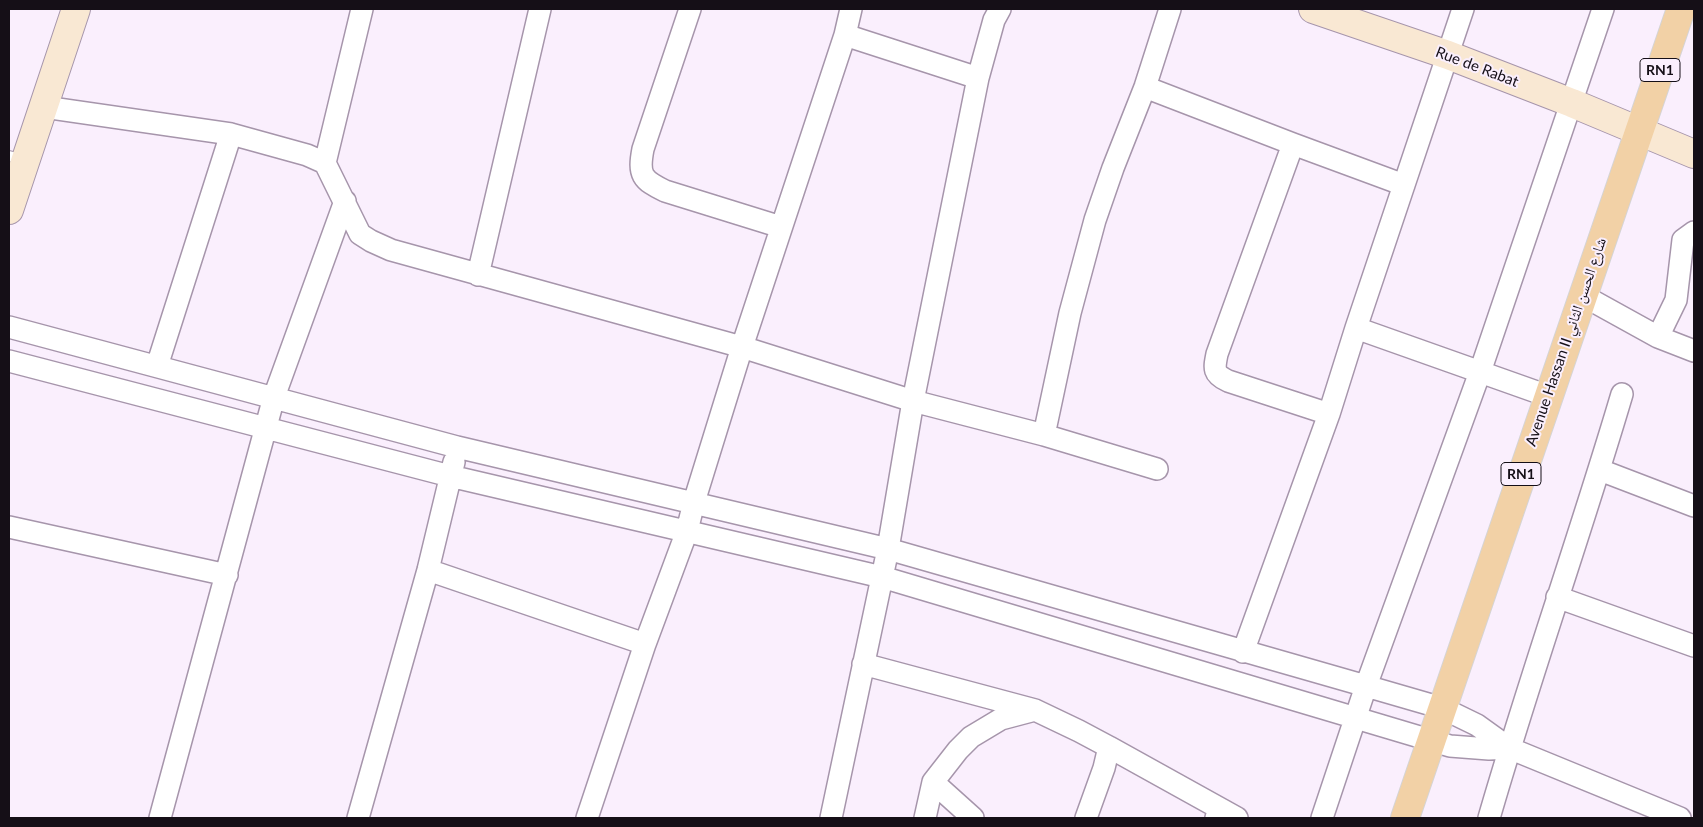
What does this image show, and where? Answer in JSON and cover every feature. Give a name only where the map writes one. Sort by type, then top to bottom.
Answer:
[{"type":"main road","name":"Avenue Hassan II شارع الحسن الثاني","points":[[1405,818],[1681,9]]},
{"type":"street","points":[[9,210],[17,158],[44,106],[76,9]]},
{"type":"street","points":[[325,163],[362,9]]},
{"type":"street","points":[[478,275],[540,9]]},
{"type":"street","points":[[587,818],[645,644],[687,531],[694,502],[742,347],[844,36],[851,9]]},
{"type":"street","points":[[831,818],[888,549],[913,400],[978,78],[994,20],[1000,9]]},
{"type":"street","points":[[1044,436],[1070,313],[1093,229],[1170,9]]},
{"type":"street","name":"Rue de Rabat","points":[[1316,9],[1448,55],[1572,103],[1694,154]]},
{"type":"street","points":[[1243,652],[1329,414],[1463,9]]},
{"type":"street","points":[[1322,818],[1366,686],[1480,372],[1603,9]]},
{"type":"street","points":[[683,10],[642,149],[640,162],[642,173],[649,183],[665,191],[781,227]]},
{"type":"street","points":[[844,36],[978,78]]},
{"type":"street","points":[[1144,87],[1404,185]]},
{"type":"street","points":[[44,106],[231,134],[307,155],[325,163],[360,234],[391,250],[742,347],[913,400],[1157,469]]},
{"type":"street","points":[[157,366],[231,134]]},
{"type":"street","points":[[1293,144],[1217,354],[1215,369],[1217,375],[1228,381],[1329,414]]},
{"type":"street","points":[[160,818],[274,397],[345,201]]},
{"type":"street","points":[[1658,337],[1676,300],[1684,240],[1694,232]]},
{"type":"street","points":[[1582,295],[1658,337],[1694,351]]},
{"type":"street","points":[[9,327],[457,447],[888,549],[1442,708],[1477,725],[1509,748],[1680,818]]},
{"type":"street","points":[[1356,328],[1548,396]]},
{"type":"street","points":[[9,361],[450,476],[882,577],[1431,740],[1469,749],[1509,748]]},
{"type":"street","points":[[1488,818],[1557,597],[1600,470],[1622,394]]},
{"type":"street","points":[[358,818],[428,570],[457,447]]},
{"type":"street","points":[[1600,470],[1694,506]]},
{"type":"street","points":[[9,527],[227,575]]},
{"type":"street","points":[[428,570],[645,644]]},
{"type":"street","points":[[1557,597],[1694,646]]},
{"type":"street","points":[[863,664],[1035,710],[1079,730],[1224,815]]},
{"type":"street","points":[[924,818],[933,782],[970,737],[1001,719],[1035,710]]},
{"type":"street","points":[[1086,818],[1104,768],[1109,747]]},
{"type":"street","points":[[933,782],[973,818]]}]
